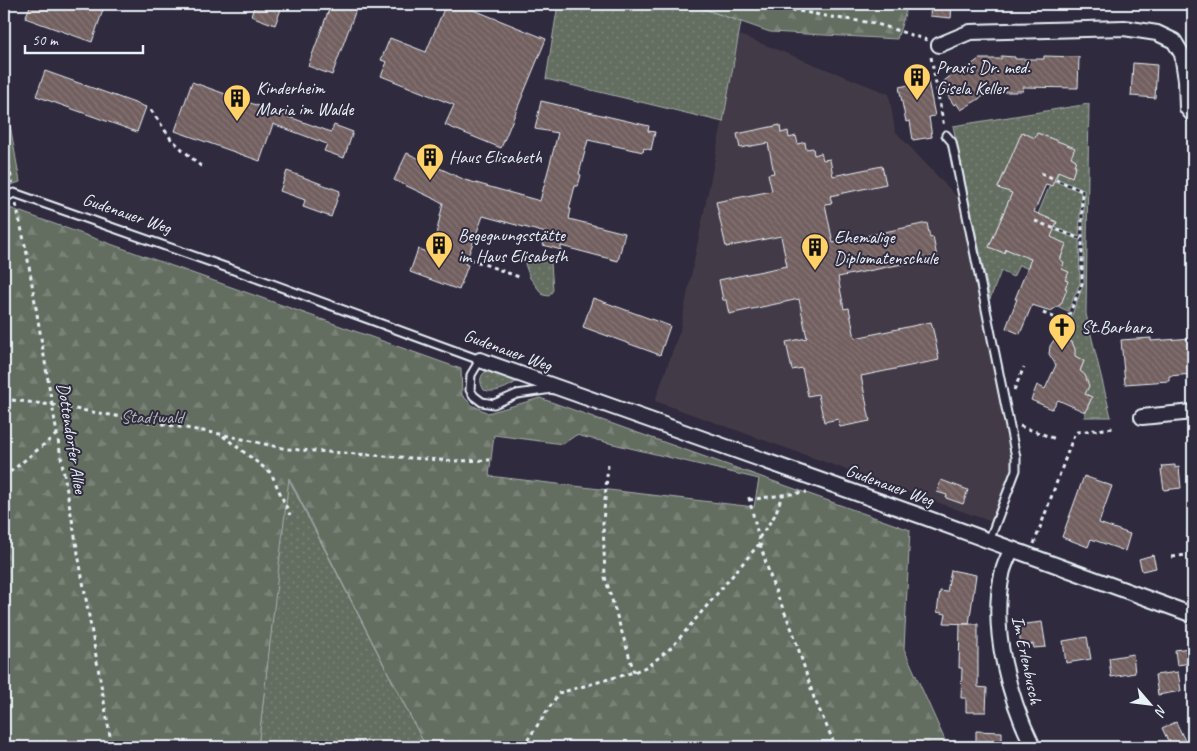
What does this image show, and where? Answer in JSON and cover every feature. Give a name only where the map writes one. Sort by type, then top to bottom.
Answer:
[{"type":"street","points":[[939,45],[970,32],[1124,28],[1157,33],[1174,41],[1182,54],[1186,80],[1187,108],[1193,115]]},
{"type":"street","name":"Gudenauer Weg","points":[[480,360],[924,517],[1193,615]]},
{"type":"street","points":[[1142,417],[1193,412]]},
{"type":"street","name":"Im Erlenbusch","points":[[1011,550],[1002,573],[998,617],[1008,677],[1018,710],[1033,747]]},
{"type":"lane","points":[[946,135],[952,142],[1016,457],[1016,470],[989,541]]},
{"type":"lane","points":[[4,198],[14,193]]},
{"type":"lane","name":"Gudenauer Weg","points":[[14,193],[245,274],[480,360]]},
{"type":"lane","points":[[480,360],[471,376],[470,390],[482,402],[494,404],[517,394],[560,389]]},
{"type":"path","points":[[760,4],[874,23],[939,45],[930,56],[946,135]]},
{"type":"path","points":[[152,110],[171,139],[204,170]]},
{"type":"path","name":"Dottendorfer Allee","points":[[4,134],[27,254],[56,434],[112,747]]},
{"type":"path","points":[[1041,173],[1082,190],[1082,284],[1066,322],[1043,312]]},
{"type":"path","points":[[1035,221],[1081,239]]},
{"type":"path","points":[[462,256],[519,277]]},
{"type":"path","points":[[1006,407],[1024,367]]},
{"type":"path","points":[[4,399],[52,405],[220,434],[287,449],[454,461],[490,460]]},
{"type":"path","points":[[1010,422],[1056,439]]},
{"type":"path","points":[[1029,556],[1074,435],[1077,432],[1114,428]]},
{"type":"path","points":[[4,477],[56,434]]},
{"type":"path","points":[[220,434],[271,473],[290,515]]},
{"type":"path","points":[[608,465],[603,522],[606,577],[634,672]]},
{"type":"path","points":[[749,500],[814,491]]},
{"type":"path","points":[[748,494],[773,585],[792,632],[814,698],[836,747]]},
{"type":"path","points":[[523,747],[559,693],[634,672],[648,666],[672,647],[760,541],[775,515],[782,495]]},
{"type":"path","points":[[1172,557],[1193,554]]},
{"type":"shaded area","points":[[740,35],[889,94],[895,131],[959,199],[1012,456],[1012,469],[992,522],[655,401],[680,330]]},
{"type":"green space","points":[[558,4],[690,4],[741,22],[723,122],[546,79]]},
{"type":"green space","points":[[690,4],[908,4],[897,39],[770,32]]},
{"type":"green space","points":[[4,90],[20,182],[4,187]]},
{"type":"green space","points":[[1089,104],[1086,314],[1111,417],[1084,417],[1092,397],[1085,394],[1089,385],[1084,382],[1085,375],[1080,372],[1084,361],[1074,356],[1075,349],[1069,340],[1058,338],[1059,336],[1049,330],[1053,319],[1068,325],[1084,283],[1084,190],[1056,178],[1059,171],[1072,176],[1076,166],[1074,165],[1076,160],[1071,157],[1074,148],[1038,133],[1035,139],[1022,133],[998,187],[1012,193],[989,247],[1004,253],[1006,249],[1033,260],[1029,269],[1019,265],[1013,277],[1001,271],[990,299],[953,126]]},
{"type":"green space","points":[[1054,181],[1081,192],[1079,237],[1055,227],[1057,222],[1038,214],[1050,185]]},
{"type":"green space","name":"Stadtwald","points":[[4,206],[461,369],[462,395],[472,405],[488,413],[540,398],[910,530],[904,649],[948,747],[426,747],[289,478],[258,747],[4,747]],"holes":[[[494,435],[563,444],[576,435],[759,479],[754,507],[489,476]]]},
{"type":"green space","points":[[1052,229],[1079,240],[1080,283],[1068,311],[1059,307],[1067,289],[1065,288],[1068,281],[1065,280],[1068,272],[1062,269],[1061,258],[1066,244],[1049,237]]},
{"type":"green space","points":[[539,255],[548,258],[551,263],[553,290],[549,296],[543,295],[530,278],[525,264],[528,258]]},
{"type":"green space","points":[[488,370],[494,370],[518,379],[518,381],[506,388],[493,391],[484,390],[481,379]]},
{"type":"green space","points":[[288,478],[426,747],[258,747]]},
{"type":"building","points":[[31,4],[105,4],[92,42],[25,18]]},
{"type":"building","points":[[255,4],[283,4],[275,25],[251,16]]},
{"type":"building","points":[[331,4],[358,4],[332,75],[308,66]]},
{"type":"building","points":[[446,4],[459,4],[546,39],[501,148],[445,125],[454,105],[381,76],[387,62],[381,60],[390,38],[426,52]]},
{"type":"building","points":[[931,4],[952,4],[951,18],[930,16]]},
{"type":"building","points":[[1001,56],[1015,57],[1015,59],[1044,59],[1044,56],[1079,57],[1078,88],[1023,87],[1023,91],[990,92],[961,110],[956,103],[954,105],[940,84],[961,68],[963,71],[979,59],[1001,59]]},
{"type":"building","points":[[1133,63],[1157,65],[1155,98],[1131,96]]},
{"type":"building","points":[[45,71],[146,107],[137,132],[36,96]]},
{"type":"building","name":"Praxis Dr. med. Gisela Keller","points":[[928,81],[935,116],[929,117],[932,137],[913,140],[910,121],[906,122],[899,87]]},
{"type":"building","name":"Kinderheim Maria im Walde","points":[[192,82],[331,132],[334,125],[353,132],[344,158],[324,151],[327,144],[273,124],[260,161],[175,131]]},
{"type":"building","name":"Haus Elisabeth","points":[[541,101],[649,126],[648,131],[655,132],[651,150],[644,148],[643,152],[588,140],[579,174],[581,175],[578,186],[575,186],[569,209],[571,209],[569,219],[625,233],[618,261],[561,246],[561,250],[543,245],[546,233],[483,216],[465,264],[468,265],[459,290],[410,272],[418,249],[432,254],[443,203],[394,180],[407,153],[465,180],[540,201],[558,133],[535,129]]},
{"type":"building","name":"Ehemalige Diplomatenschule","points":[[780,125],[781,133],[788,131],[789,138],[796,136],[798,144],[805,142],[806,149],[813,148],[814,155],[821,153],[823,160],[830,159],[833,176],[882,166],[886,184],[830,196],[832,203],[825,204],[833,243],[927,223],[930,238],[933,237],[937,257],[838,277],[844,309],[849,308],[855,338],[931,322],[934,334],[939,360],[861,376],[870,421],[840,427],[838,419],[824,422],[818,394],[808,396],[802,368],[792,370],[786,342],[807,338],[799,299],[729,314],[726,300],[723,300],[719,280],[787,266],[781,236],[726,247],[716,202],[772,191],[768,174],[774,173],[768,143],[740,148],[737,134]]},
{"type":"building","points":[[1022,132],[1035,138],[1037,133],[1075,148],[1071,157],[1076,160],[1074,165],[1076,165],[1072,177],[1058,171],[1052,186],[1046,184],[1034,212],[1057,222],[1051,237],[1066,244],[1060,260],[1064,262],[1062,269],[1069,272],[1065,280],[1068,281],[1065,288],[1067,289],[1061,304],[1051,311],[1032,305],[1020,334],[1006,328],[1031,259],[1006,249],[1004,253],[989,247],[1012,193],[998,188]]},
{"type":"building","points":[[287,171],[340,191],[331,217],[303,207],[305,200],[280,191]]},
{"type":"building","points":[[593,298],[670,326],[660,355],[583,327]]},
{"type":"building","points":[[1062,338],[1072,342],[1075,356],[1084,361],[1080,371],[1085,375],[1089,386],[1085,394],[1092,397],[1085,412],[1058,400],[1052,409],[1031,400],[1037,385],[1045,389],[1056,365],[1049,354],[1050,346],[1054,340]]},
{"type":"building","points":[[1151,338],[1151,341],[1193,338],[1193,374],[1169,376],[1169,381],[1125,384],[1121,340]]},
{"type":"building","points":[[1175,465],[1175,468],[1179,467],[1181,488],[1164,490],[1162,466]]},
{"type":"building","points":[[1084,476],[1112,486],[1099,523],[1130,534],[1125,551],[1091,539],[1088,547],[1062,537]]},
{"type":"building","points":[[941,480],[968,490],[963,504],[946,498],[947,495],[937,492]]},
{"type":"building","points":[[1153,555],[1156,568],[1142,571],[1139,559]]},
{"type":"building","points":[[951,570],[976,575],[969,624],[944,623],[946,614],[937,612],[940,591],[947,592]]},
{"type":"building","points":[[1042,622],[1046,647],[1034,648],[1033,644],[1021,646],[1018,625]]},
{"type":"building","points":[[960,624],[978,624],[978,687],[987,688],[986,712],[966,712],[966,698],[961,698],[962,668],[959,668]]},
{"type":"building","points":[[1087,637],[1091,659],[1066,663],[1063,641]]},
{"type":"building","points":[[1189,648],[1191,663],[1177,665],[1175,650]]},
{"type":"building","points":[[1133,654],[1135,673],[1111,677],[1109,658]]},
{"type":"building","points":[[1178,672],[1181,691],[1158,695],[1155,675]]},
{"type":"building","points":[[1176,722],[1188,747],[1171,747],[1162,728]]},
{"type":"building","points":[[976,731],[1002,732],[1002,747],[976,747]]},
{"type":"place","name":"Praxis Dr. med. Gisela Keller","points":[[917,101]]},
{"type":"place","name":"Kinderheim Maria im Walde","points":[[237,122]]},
{"type":"place","name":"Haus Elisabeth","points":[[430,181]]},
{"type":"place","name":"Begegnungsstätte im Haus Elisabeth","points":[[439,269]]},
{"type":"place","name":"Ehemalige Diplomatenschule","points":[[815,271]]},
{"type":"place","name":"St.Barbara","points":[[1062,351]]}]
